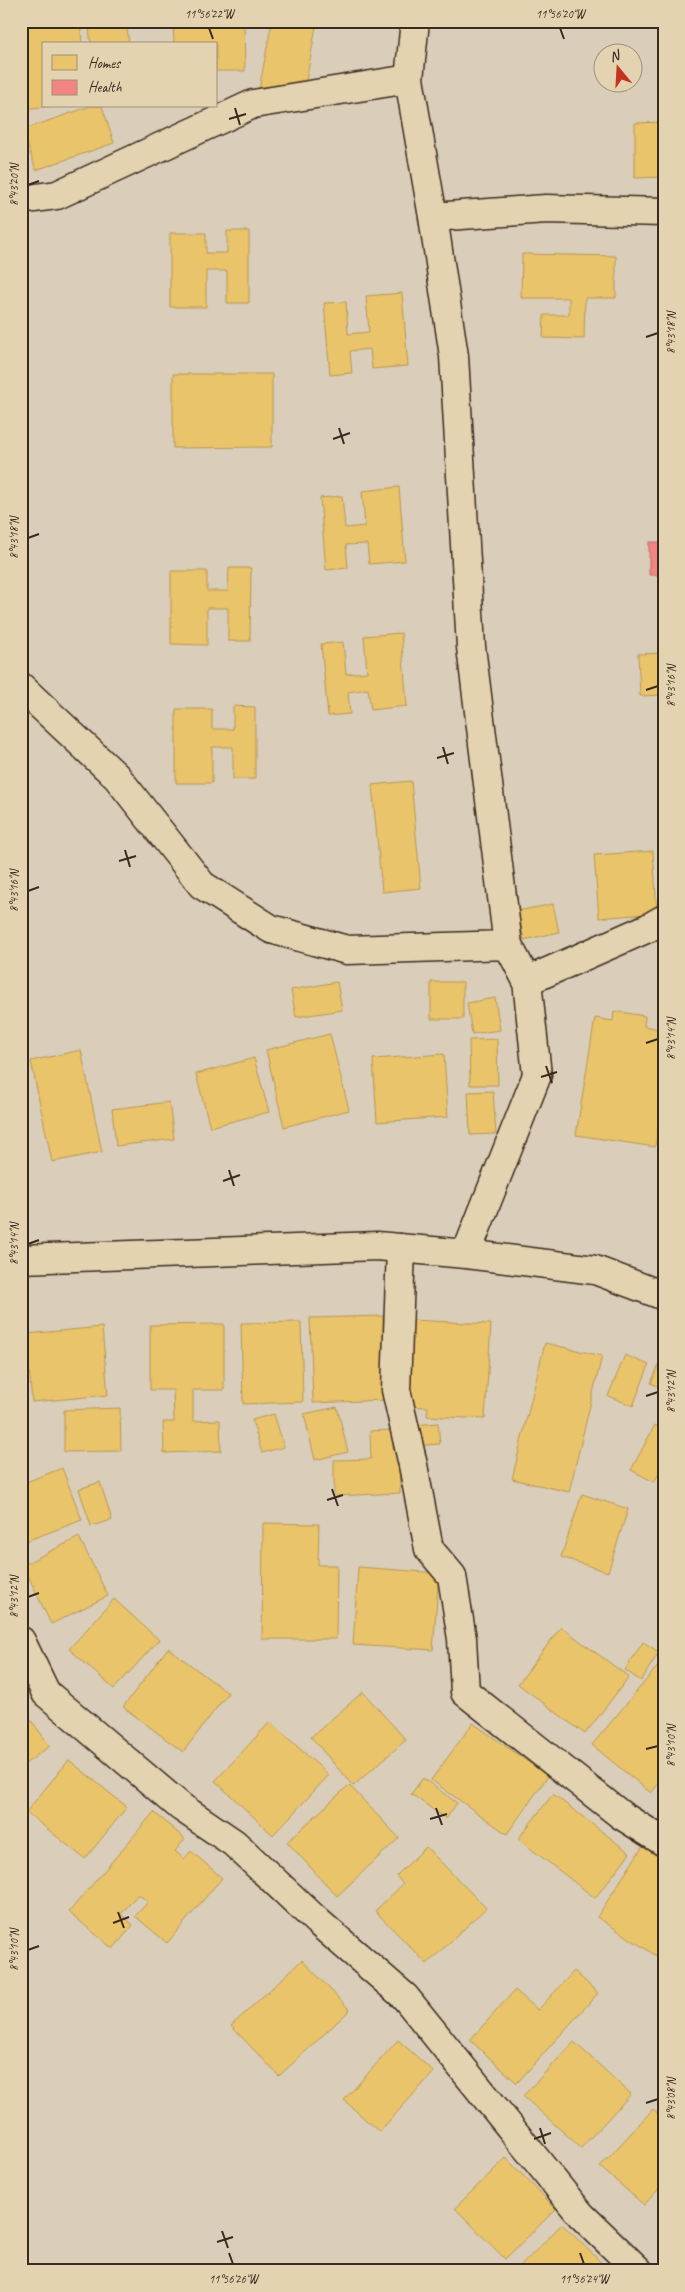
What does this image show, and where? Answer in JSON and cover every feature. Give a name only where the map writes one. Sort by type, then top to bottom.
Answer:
[{"type":"street","points":[[415,21],[408,79],[433,217],[454,356],[470,647],[508,945],[527,981],[537,1075],[466,1254]]},
{"type":"street","points":[[21,200],[57,195],[253,104],[408,79]]},
{"type":"street","points":[[433,217],[546,209],[664,212]]},
{"type":"street","points":[[21,687],[117,777],[202,885],[271,929],[347,950],[508,945]]},
{"type":"street","points":[[527,981],[648,928],[664,919]]},
{"type":"street","points":[[21,1259],[377,1246],[466,1254],[595,1270],[664,1296]]},
{"type":"street","points":[[402,1248],[396,1390],[429,1549],[452,1576],[462,1639],[465,1692],[621,1815],[664,1842]]},
{"type":"street","points":[[21,1641],[46,1693],[181,1807],[234,1843],[317,1921],[405,1997],[581,2215],[639,2271]]},
{"type":"building: Homes","points":[[21,21],[80,21],[82,42],[42,42],[42,107],[21,109]]},
{"type":"building: Homes","points":[[88,21],[126,21],[129,42],[91,42]]},
{"type":"building: Homes","points":[[173,21],[244,21],[245,71],[218,71],[218,42],[174,42]]},
{"type":"building: Homes","points":[[272,21],[317,21],[303,98],[259,90]]},
{"type":"building: Homes","points":[[85,108],[103,108],[114,143],[36,170],[22,130]]},
{"type":"building: Homes","points":[[664,122],[664,177],[635,178],[635,123]]},
{"type":"building: Homes","points":[[227,231],[249,231],[249,303],[227,303],[227,271],[206,271],[206,307],[170,307],[170,233],[206,233],[206,253],[227,253]]},
{"type":"building: Homes","points":[[522,254],[616,256],[616,298],[585,298],[584,339],[543,338],[544,315],[569,315],[569,298],[521,298]]},
{"type":"building: Homes","points":[[402,293],[408,366],[372,369],[370,349],[350,351],[352,373],[330,375],[324,303],[346,302],[348,334],[369,332],[366,296]]},
{"type":"building: Homes","points":[[173,374],[272,374],[272,447],[173,448]]},
{"type":"building: Homes","points":[[399,487],[405,561],[369,564],[367,544],[346,545],[348,568],[326,570],[320,498],[342,496],[345,528],[365,526],[362,491]]},
{"type":"building: Homes","points":[[229,568],[251,568],[250,641],[228,641],[228,608],[207,608],[207,645],[171,644],[171,571],[207,571],[207,591],[228,591]]},
{"type":"building: Homes","points":[[401,633],[407,706],[371,710],[368,689],[348,692],[350,714],[328,716],[321,644],[343,642],[346,674],[367,672],[364,636]]},
{"type":"building: Homes","points":[[664,653],[664,695],[640,696],[638,654]]},
{"type":"building: Homes","points":[[233,706],[255,707],[255,779],[233,779],[233,747],[212,747],[212,783],[176,783],[176,709],[212,709],[212,729],[233,729]]},
{"type":"building: Homes","points":[[411,781],[421,888],[382,892],[372,785]]},
{"type":"building: Homes","points":[[653,851],[657,913],[599,918],[594,855]]},
{"type":"building: Homes","points":[[553,904],[559,932],[524,940],[518,911]]},
{"type":"building: Homes","points":[[337,982],[342,1010],[296,1017],[291,990]]},
{"type":"building: Homes","points":[[431,982],[463,982],[463,1019],[431,1019]]},
{"type":"building: Homes","points":[[495,998],[500,1030],[472,1034],[467,1003]]},
{"type":"building: Homes","points":[[614,1011],[645,1016],[644,1026],[664,1030],[664,1092],[655,1147],[576,1135],[595,1018],[613,1021]]},
{"type":"building: Homes","points":[[330,1034],[349,1110],[284,1127],[266,1050]]},
{"type":"building: Homes","points":[[497,1039],[498,1085],[470,1085],[469,1040]]},
{"type":"building: Homes","points":[[81,1050],[102,1152],[52,1162],[31,1061]]},
{"type":"building: Homes","points":[[444,1054],[448,1117],[377,1122],[373,1059]]},
{"type":"building: Homes","points":[[254,1058],[269,1112],[210,1127],[196,1074]]},
{"type":"building: Homes","points":[[493,1091],[496,1134],[470,1135],[468,1092]]},
{"type":"building: Homes","points":[[169,1102],[174,1139],[116,1146],[112,1109]]},
{"type":"building: Homes","points":[[383,1316],[385,1400],[313,1403],[310,1318]]},
{"type":"building: Homes","points":[[411,1320],[491,1324],[485,1419],[427,1416],[428,1407],[405,1406]]},
{"type":"building: Homes","points":[[301,1322],[303,1402],[243,1404],[241,1323]]},
{"type":"building: Homes","points":[[224,1324],[224,1390],[193,1390],[193,1421],[220,1420],[221,1451],[164,1453],[163,1422],[174,1422],[173,1390],[150,1390],[150,1325]]},
{"type":"building: Homes","points":[[102,1327],[108,1395],[32,1402],[26,1334]]},
{"type":"building: Homes","points":[[545,1343],[602,1356],[569,1492],[512,1479]]},
{"type":"building: Homes","points":[[625,1355],[649,1365],[633,1406],[608,1396]]},
{"type":"building: Homes","points":[[661,1360],[664,1361],[664,1389],[651,1383]]},
{"type":"building: Homes","points":[[337,1407],[348,1452],[315,1460],[304,1414]]},
{"type":"building: Homes","points":[[120,1408],[121,1451],[64,1452],[64,1410]]},
{"type":"building: Homes","points":[[274,1414],[284,1447],[262,1453],[252,1420]]},
{"type":"building: Homes","points":[[438,1423],[440,1444],[415,1446],[413,1425]]},
{"type":"building: Homes","points":[[655,1425],[664,1429],[664,1464],[654,1482],[631,1470]]},
{"type":"building: Homes","points":[[398,1430],[400,1493],[334,1496],[334,1460],[371,1459],[370,1431]]},
{"type":"building: Homes","points":[[62,1468],[82,1520],[21,1543],[21,1484]]},
{"type":"building: Homes","points":[[100,1482],[112,1520],[91,1526],[79,1489]]},
{"type":"building: Homes","points":[[582,1494],[628,1509],[608,1572],[561,1557]]},
{"type":"building: Homes","points":[[263,1523],[319,1524],[318,1565],[337,1565],[336,1639],[262,1639]]},
{"type":"building: Homes","points":[[79,1537],[108,1596],[51,1624],[23,1565]]},
{"type":"building: Homes","points":[[358,1567],[439,1573],[433,1650],[353,1645]]},
{"type":"building: Homes","points":[[114,1599],[159,1640],[114,1689],[69,1649]]},
{"type":"building: Homes","points":[[561,1627],[629,1677],[585,1734],[518,1684]]},
{"type":"building: Homes","points":[[643,1642],[659,1652],[641,1681],[625,1670]]},
{"type":"building: Homes","points":[[168,1648],[228,1693],[183,1752],[123,1707]]},
{"type":"building: Homes","points":[[657,1667],[664,1672],[664,1777],[651,1793],[592,1745]]},
{"type":"building: Homes","points":[[363,1692],[406,1740],[353,1786],[311,1737]]},
{"type":"building: Homes","points":[[21,1697],[30,1708],[25,1712],[50,1746],[21,1767]]},
{"type":"building: Homes","points":[[270,1722],[329,1775],[273,1835],[215,1781]]},
{"type":"building: Homes","points":[[473,1723],[548,1776],[507,1834],[431,1780]]},
{"type":"building: Homes","points":[[69,1760],[127,1807],[85,1859],[26,1812]]},
{"type":"building: Homes","points":[[423,1778],[457,1803],[446,1819],[411,1794]]},
{"type":"building: Homes","points":[[349,1785],[399,1838],[337,1896],[287,1842]]},
{"type":"building: Homes","points":[[553,1794],[630,1853],[595,1898],[518,1839]]},
{"type":"building: Homes","points":[[154,1812],[185,1839],[175,1851],[184,1859],[191,1851],[222,1878],[167,1943],[135,1916],[148,1902],[138,1894],[121,1914],[133,1925],[113,1949],[69,1912]]},
{"type":"building: Homes","points":[[643,1846],[664,1860],[664,1948],[658,1957],[597,1917]]},
{"type":"building: Homes","points":[[426,1847],[486,1908],[427,1964],[375,1911],[403,1884],[396,1876]]},
{"type":"building: Homes","points":[[302,1960],[350,2010],[279,2076],[231,2026]]},
{"type":"building: Homes","points":[[574,1971],[598,1993],[517,2083],[470,2040],[515,1990],[538,2010]]},
{"type":"building: Homes","points":[[398,2040],[434,2072],[379,2132],[344,2100]]},
{"type":"building: Homes","points":[[574,2042],[631,2094],[581,2148],[523,2096]]},
{"type":"building: Homes","points":[[653,2109],[664,2119],[664,2183],[644,2205],[600,2167]]},
{"type":"building: Homes","points":[[506,2158],[556,2209],[505,2259],[455,2208]]},
{"type":"building: Homes","points":[[562,2224],[610,2271],[516,2271]]},
{"type":"building: Health","points":[[649,542],[664,542],[664,575],[649,575]]}]
